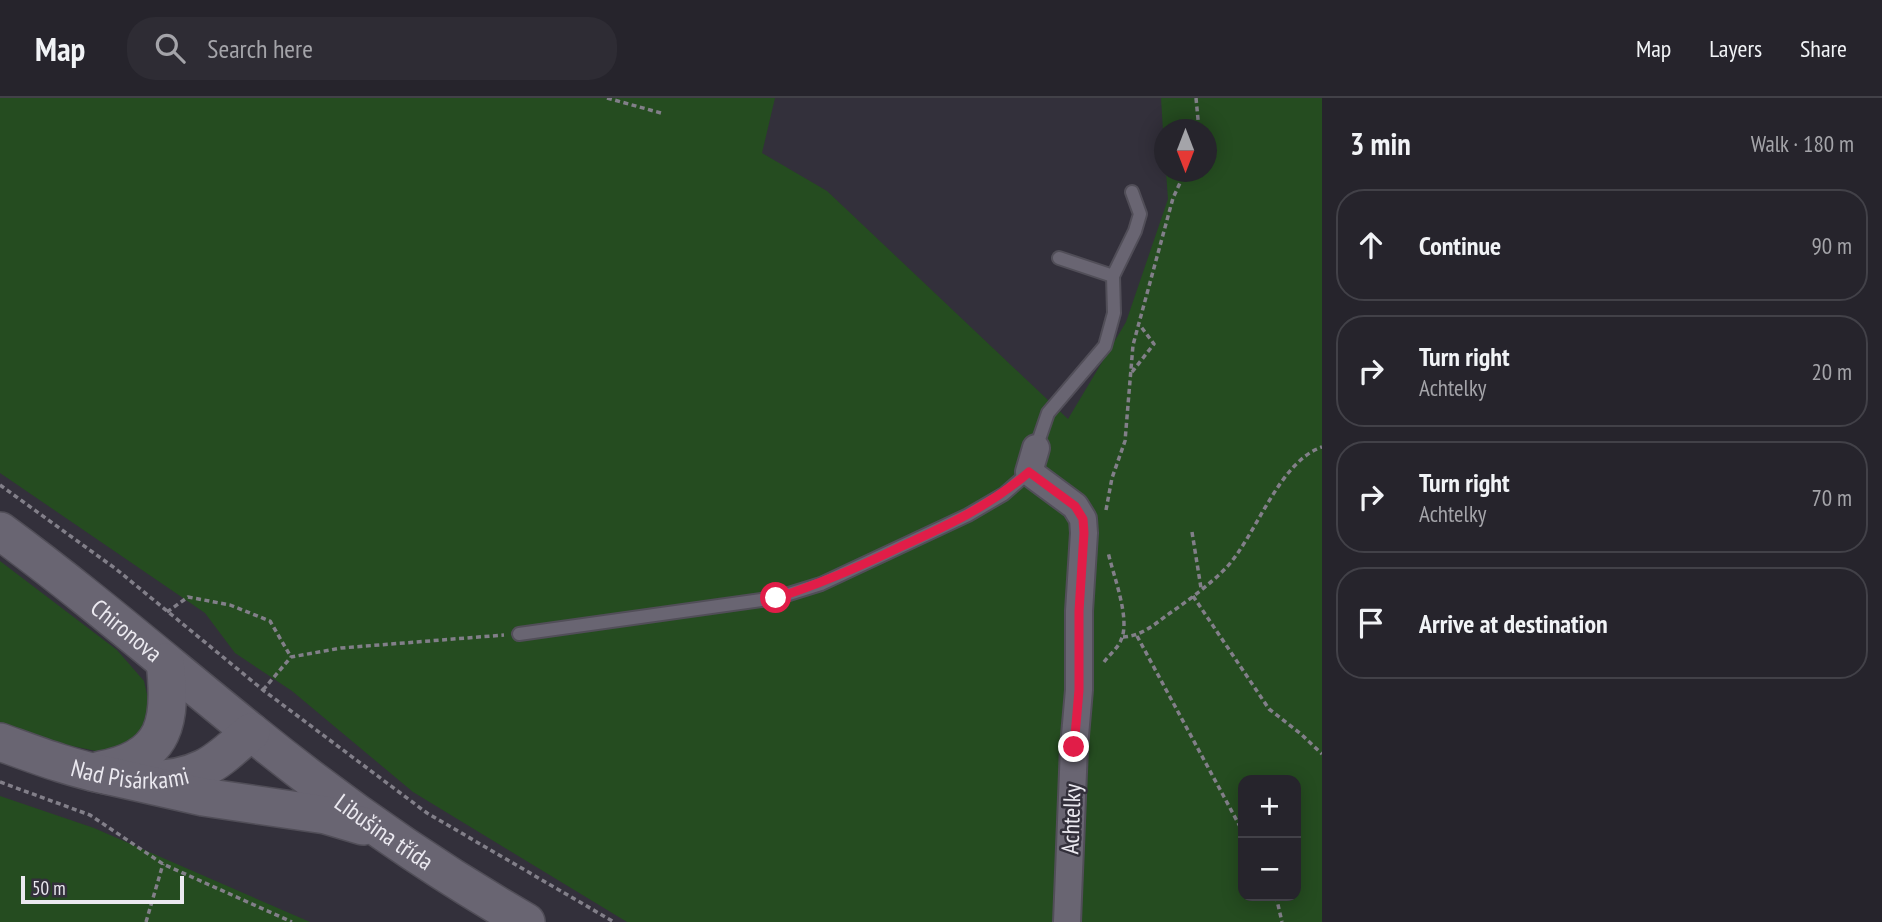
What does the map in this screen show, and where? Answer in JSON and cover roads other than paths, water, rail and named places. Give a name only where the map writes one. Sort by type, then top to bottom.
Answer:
[{"type":"street","name":"Achtelky","points":[[1033,460],[1075,506],[1083,519],[1079,690],[1074,747],[1068,922]]},
{"type":"street","name":"Chironova","points":[[0,531],[251,732]]},
{"type":"street","points":[[92,772],[134,760],[151,749],[157,741],[168,713],[165,662]]},
{"type":"street","name":"Nad Pisárkami","points":[[0,743],[92,772],[151,779],[179,778],[206,767],[251,732]]},
{"type":"street","name":"Libušina třída","points":[[251,732],[391,835],[474,891],[526,922]]},
{"type":"street","points":[[92,772],[204,797],[327,815],[391,835]]},
{"type":"lane","points":[[519,634],[776,598],[810,588],[968,515],[1004,494],[1033,460],[1048,413],[1104,346],[1114,313],[1113,275],[1135,231],[1140,214],[1132,192]]},
{"type":"lane","points":[[1059,258],[1113,275]]}]
